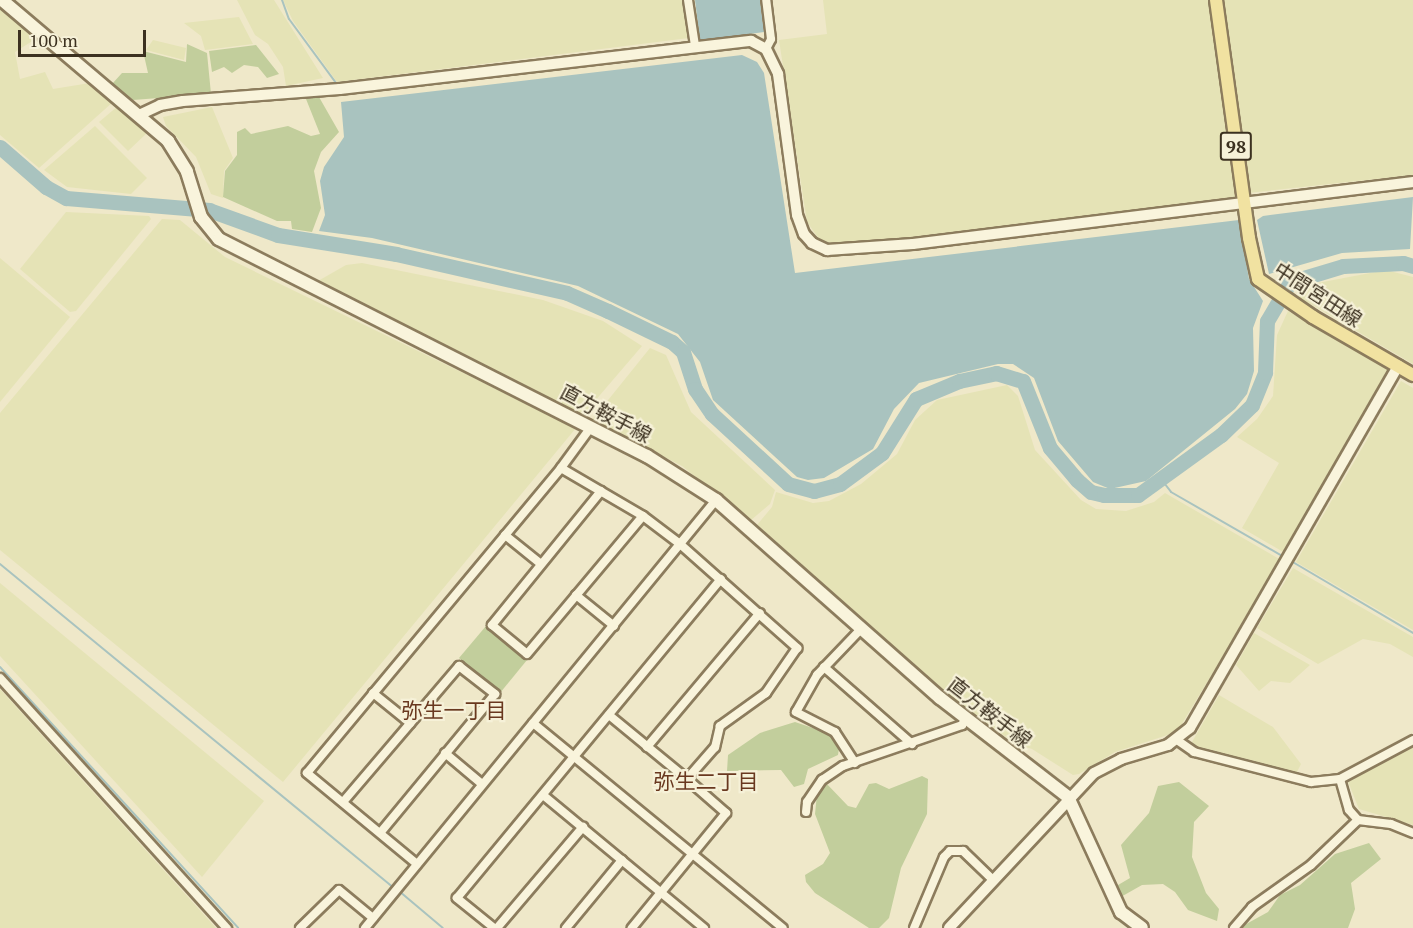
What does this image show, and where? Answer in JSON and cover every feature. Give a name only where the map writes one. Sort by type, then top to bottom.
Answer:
[{"type":"main road","name":"直方鞍手線","points":[[2,0],[139,115],[180,158],[201,217],[219,239],[647,456],[716,500],[861,629],[966,718],[1068,797],[1121,912],[1143,928]]},
{"type":"main road","name":"中間宮田線","points":[[1216,0],[1253,264],[1267,288],[1413,375]]},
{"type":"street","points":[[688,0],[695,46]]},
{"type":"street","points":[[766,0],[771,39],[766,50]]},
{"type":"street","points":[[139,115],[160,105],[183,102],[340,89],[751,41],[766,50],[778,74],[797,215],[804,234],[812,243],[827,250],[913,244],[1244,205],[1413,182]]},
{"type":"street","points":[[949,928],[1068,797],[1107,765],[1176,740],[1190,728],[1398,366]]},
{"type":"street","points":[[417,864],[307,773],[561,468],[591,427]]},
{"type":"street","points":[[561,468],[643,516],[680,544],[797,648],[766,693],[720,726],[715,747],[687,779]]},
{"type":"street","points":[[601,491],[492,625],[527,654],[643,516]]},
{"type":"street","points":[[365,928],[716,500]]},
{"type":"street","points":[[505,535],[541,564]]},
{"type":"street","points":[[582,827],[496,928],[457,898],[721,579]]},
{"type":"street","points":[[576,595],[614,626]]},
{"type":"street","points":[[647,747],[760,613]]},
{"type":"street","points":[[855,763],[835,732],[796,712],[824,667],[861,629]]},
{"type":"street","points":[[343,802],[459,666],[495,694],[380,833]]},
{"type":"street","points":[[824,667],[912,744]]},
{"type":"street","points":[[0,678],[227,928]]},
{"type":"street","points":[[373,693],[410,723]]},
{"type":"street","points":[[609,715],[726,813],[632,928]]},
{"type":"street","points":[[806,813],[807,802],[822,780],[855,763],[962,725],[966,718]]},
{"type":"street","points":[[533,723],[783,928]]},
{"type":"street","points":[[1176,740],[1202,754],[1311,782],[1340,779],[1413,740]]},
{"type":"street","points":[[446,753],[482,784]]},
{"type":"street","points":[[1340,779],[1349,810],[1358,820],[1391,824],[1413,833]]},
{"type":"street","points":[[543,795],[701,927]]},
{"type":"street","points":[[1234,928],[1252,907],[1311,864],[1358,820]]},
{"type":"street","points":[[914,928],[944,857],[950,851],[963,851],[993,880]]},
{"type":"street","points":[[566,928],[622,860]]},
{"type":"street","points":[[300,928],[339,890],[373,918]]},
{"type":"shaded area","points":[[237,0],[274,0],[323,78],[286,86],[283,67],[268,44],[255,35]]},
{"type":"shaded area","points":[[283,0],[684,0],[689,38],[337,82],[293,21]]},
{"type":"shaded area","points":[[823,0],[1211,0],[1237,196],[1233,200],[886,243],[830,245],[819,239],[807,222],[779,40],[827,34]]},
{"type":"shaded area","points":[[1222,0],[1413,0],[1413,175],[1248,193]]},
{"type":"shaded area","points":[[0,5],[37,38],[15,52],[20,79],[45,72],[53,89],[90,83],[113,102],[39,168],[0,135]]},
{"type":"shaded area","points":[[239,17],[253,44],[205,50],[201,36],[184,23]]},
{"type":"shaded area","points":[[153,40],[186,48],[184,60],[146,50]]},
{"type":"shaded area","points":[[118,106],[148,132],[128,151],[99,122]]},
{"type":"shaded area","points":[[212,107],[233,158],[224,171],[223,198],[211,194],[196,157],[166,126],[163,117]]},
{"type":"shaded area","points":[[95,126],[147,178],[131,194],[67,187],[44,170]]},
{"type":"shaded area","points":[[66,212],[149,216],[151,219],[76,311],[70,312],[20,269]]},
{"type":"shaded area","points":[[162,219],[180,220],[225,257],[576,428],[283,782],[0,550],[0,413]]},
{"type":"shaded area","points":[[0,258],[70,317],[0,402]]},
{"type":"shaded area","points":[[362,263],[543,300],[603,321],[642,346],[582,416],[318,281],[346,265]]},
{"type":"shaded area","points":[[1386,270],[1413,277],[1413,364],[1297,296],[1307,285]]},
{"type":"shaded area","points":[[1288,311],[1390,371],[1285,553],[1242,528],[1279,463],[1237,437],[1257,419],[1273,396],[1277,335]]},
{"type":"shaded area","points":[[650,348],[666,355],[691,412],[775,490],[770,504],[750,521],[682,466],[592,420]]},
{"type":"shaded area","points":[[1401,381],[1413,388],[1413,630],[1296,562]]},
{"type":"shaded area","points":[[1007,385],[1018,396],[1035,450],[1081,500],[1096,509],[1126,511],[1154,502],[1165,493],[1281,560],[1177,732],[1115,752],[1079,774],[1073,775],[1032,749],[1016,744],[951,698],[757,525],[772,507],[776,492],[813,503],[829,501],[861,484],[897,454],[915,420],[937,400]]},
{"type":"shaded area","points":[[1293,568],[1413,637],[1413,657],[1390,644],[1363,639],[1318,664],[1257,628]]},
{"type":"shaded area","points":[[0,583],[264,801],[202,877],[0,656]]},
{"type":"shaded area","points":[[1254,633],[1310,665],[1290,683],[1271,681],[1259,691],[1236,665]]},
{"type":"shaded area","points":[[0,689],[216,928],[0,928]]},
{"type":"shaded area","points":[[1219,695],[1273,727],[1301,764],[1296,774],[1195,746],[1192,742]]},
{"type":"shaded area","points":[[1413,744],[1413,825],[1359,809],[1347,779]]},
{"type":"green space","points":[[187,44],[207,53],[211,94],[133,100],[112,84],[122,73],[148,73],[143,51],[186,62]]},
{"type":"green space","points":[[256,45],[279,74],[267,78],[258,67],[244,65],[232,73],[224,67],[212,72],[209,51]]},
{"type":"green space","points":[[319,97],[339,132],[321,152],[314,171],[321,208],[312,232],[292,229],[291,221],[277,221],[223,197],[225,171],[237,155],[237,132],[245,128],[251,134],[288,126],[311,136],[320,134],[306,99]]},
{"type":"green space","points":[[486,626],[527,660],[500,693],[459,658]]},
{"type":"green space","points":[[795,722],[837,736],[840,742],[838,755],[808,769],[804,784],[794,787],[781,770],[727,771],[728,755],[760,733]]},
{"type":"green space","points":[[922,776],[928,779],[927,814],[901,868],[889,918],[879,928],[869,928],[815,893],[806,882],[805,875],[823,864],[830,853],[815,814],[817,794],[825,782],[848,806],[856,808],[869,784],[876,783],[889,789]]},
{"type":"green space","points":[[1179,782],[1209,806],[1194,822],[1192,857],[1206,893],[1219,909],[1217,921],[1188,910],[1175,892],[1163,884],[1142,885],[1119,898],[1113,888],[1130,878],[1121,845],[1149,813],[1158,786]]},
{"type":"green space","points":[[1369,843],[1381,859],[1351,883],[1355,909],[1348,928],[1239,928],[1268,912],[1280,895],[1300,885],[1335,854]]},
{"type":"water","points":[[695,0],[760,0],[764,32],[700,41]]},
{"type":"water","points":[[742,55],[757,62],[764,73],[795,273],[1239,220],[1249,279],[1263,301],[1253,328],[1254,371],[1247,394],[1235,409],[1146,481],[1110,489],[1093,482],[1058,441],[1034,378],[1013,364],[998,364],[919,383],[894,409],[873,449],[824,478],[808,480],[797,477],[713,400],[700,362],[678,334],[578,286],[372,238],[319,231],[325,215],[320,181],[324,167],[344,137],[341,102]]},
{"type":"water","points":[[1413,197],[1410,249],[1342,253],[1269,274],[1257,220],[1263,216]]},
{"type":"waterway","points":[[282,0],[289,19],[336,83]]},
{"type":"waterway","points":[[0,147],[46,187],[66,198],[209,210],[278,235],[396,254],[567,293],[672,342],[683,352],[695,389],[712,414],[788,484],[814,491],[840,484],[882,453],[916,399],[959,381],[996,373],[1023,381],[1050,448],[1077,480],[1091,492],[1104,495],[1138,495],[1221,435],[1252,405],[1265,372],[1267,321],[1290,282],[1343,266],[1403,263],[1413,266]]},
{"type":"waterway","points":[[1161,479],[1171,492],[1284,557]]},
{"type":"waterway","points":[[1291,561],[1413,633]]},
{"type":"waterway","points":[[0,564],[394,888]]},
{"type":"waterway","points":[[0,667],[238,928]]},
{"type":"waterway","points":[[399,891],[443,928]]},
{"type":"district","name":"弥生一丁目","points":[[454,710]]},
{"type":"district","name":"弥生二丁目","points":[[706,781]]}]
